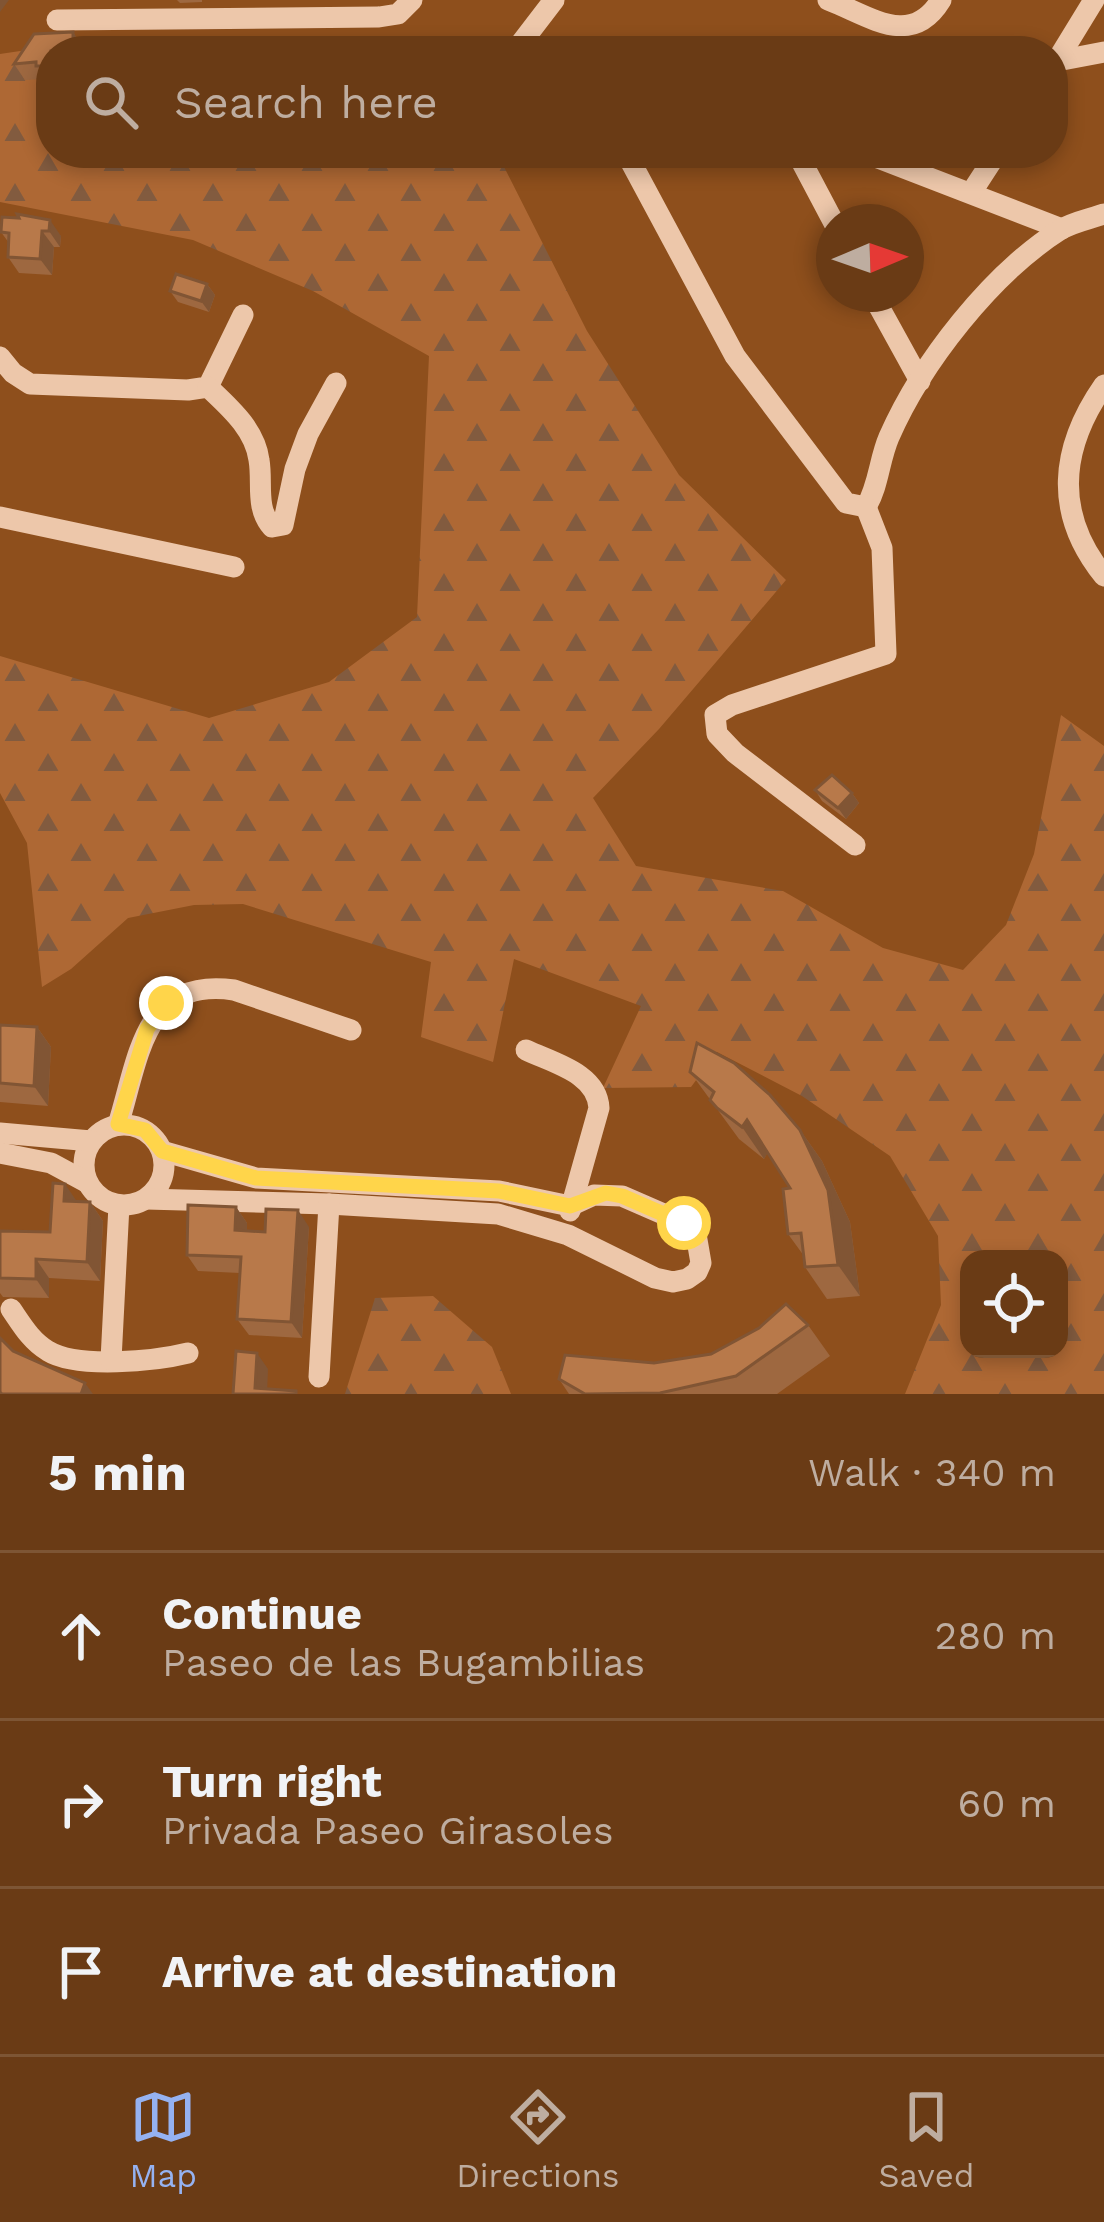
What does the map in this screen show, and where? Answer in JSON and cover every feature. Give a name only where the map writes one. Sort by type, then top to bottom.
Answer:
[{"type":"street","points":[[526,36],[554,0]]},
{"type":"street","points":[[828,0],[895,27],[910,28],[924,22],[941,0]]},
{"type":"street","points":[[1068,43],[1094,0]]},
{"type":"street","points":[[57,20],[379,17],[398,14],[412,1]]},
{"type":"street","points":[[1068,61],[1104,52]]},
{"type":"street","points":[[634,168],[734,356],[846,503],[866,507]]},
{"type":"street","points":[[805,168],[824,204]]},
{"type":"street","points":[[905,168],[1062,229]]},
{"type":"street","points":[[971,193],[987,168]]},
{"type":"street","points":[[855,845],[735,753],[717,734],[715,715],[732,705],[886,654],[882,548],[866,507],[887,442],[948,339],[998,282],[1062,229],[1104,214]]},
{"type":"street","points":[[882,312],[920,381]]},
{"type":"street","points":[[208,387],[243,315]]},
{"type":"street","points":[[0,357],[30,384],[208,387]]},
{"type":"street","points":[[208,387],[249,431],[259,457],[263,517],[272,527],[283,525],[308,434],[336,383]]},
{"type":"street","points":[[1104,385],[1080,420],[1069,456],[1069,494],[1078,531],[1104,576]]},
{"type":"street","points":[[0,517],[234,567]]},
{"type":"street","points":[[118,1124],[147,1029],[166,1003],[182,993],[234,990],[350,1030]]},
{"type":"street","points":[[526,1050],[584,1078],[598,1096],[599,1108],[570,1206],[568,1235]]},
{"type":"street","points":[[0,1153],[51,1162],[88,1183],[106,1202],[119,1205],[146,1199],[498,1214],[568,1235],[655,1278],[687,1279],[701,1263],[696,1234],[684,1223],[622,1196],[606,1193],[570,1206],[499,1191],[256,1178],[162,1151],[145,1130],[118,1124],[91,1141],[84,1162],[88,1183]]},
{"type":"street","points":[[0,1133],[91,1141]]},
{"type":"street","points":[[146,1199],[163,1178],[162,1151]]},
{"type":"street","points":[[319,1377],[328,1204]]},
{"type":"street","points":[[111,1360],[119,1205]]},
{"type":"street","points":[[11,1309],[33,1341],[54,1355],[159,1360],[188,1353]]},
{"type":"green space","points":[[36,50],[36,168],[505,168],[587,331],[679,475],[786,580],[659,729],[593,798],[636,866],[783,891],[883,948],[963,970],[1006,925],[1034,854],[1061,715],[1104,746],[1104,1394],[905,1394],[941,1305],[938,1236],[890,1156],[802,1096],[717,1052],[691,1087],[603,1088],[641,1006],[514,959],[493,1062],[421,1037],[431,962],[243,904],[194,905],[128,918],[71,969],[42,987],[27,843],[0,793],[0,656],[209,718],[329,682],[417,617],[429,356],[313,291],[193,240],[0,202],[0,54]]},
{"type":"green space","points":[[433,1296],[492,1347],[511,1394],[345,1394],[375,1298]]},
{"type":"building","points":[[73,32],[73,36],[36,36],[36,62],[14,64],[34,34]]},
{"type":"building","points":[[17,214],[50,220],[49,231],[42,231],[40,259],[8,257],[9,233],[1,232],[2,217],[19,218]]},
{"type":"building","points":[[176,274],[207,284],[201,301],[170,291]]},
{"type":"building","points":[[832,775],[852,793],[838,808],[815,790]]},
{"type":"building","points":[[0,1025],[37,1027],[34,1086],[0,1083]]},
{"type":"building","points":[[697,1043],[734,1063],[800,1130],[828,1190],[838,1265],[805,1267],[801,1233],[788,1234],[783,1189],[790,1188],[747,1120],[742,1127],[717,1108],[710,1100],[714,1092],[690,1072]]},
{"type":"building","points":[[53,1183],[65,1184],[64,1201],[90,1202],[87,1262],[36,1259],[36,1279],[0,1278],[0,1231],[50,1232]]},
{"type":"building","points":[[188,1205],[236,1207],[235,1230],[265,1232],[266,1209],[298,1210],[291,1322],[237,1319],[241,1257],[187,1255]]},
{"type":"building","points":[[786,1304],[808,1325],[736,1376],[660,1393],[585,1394],[559,1379],[565,1355],[654,1363],[711,1354],[759,1328]]},
{"type":"building","points":[[0,1338],[13,1351],[85,1383],[81,1394],[2,1394]]},
{"type":"building","points":[[236,1351],[257,1353],[255,1388],[296,1394],[233,1394]]},
{"type":"route","points":[[166,1003],[147,1029],[118,1124],[145,1130],[162,1151],[256,1178],[499,1191],[570,1206],[606,1193],[684,1223]]}]
